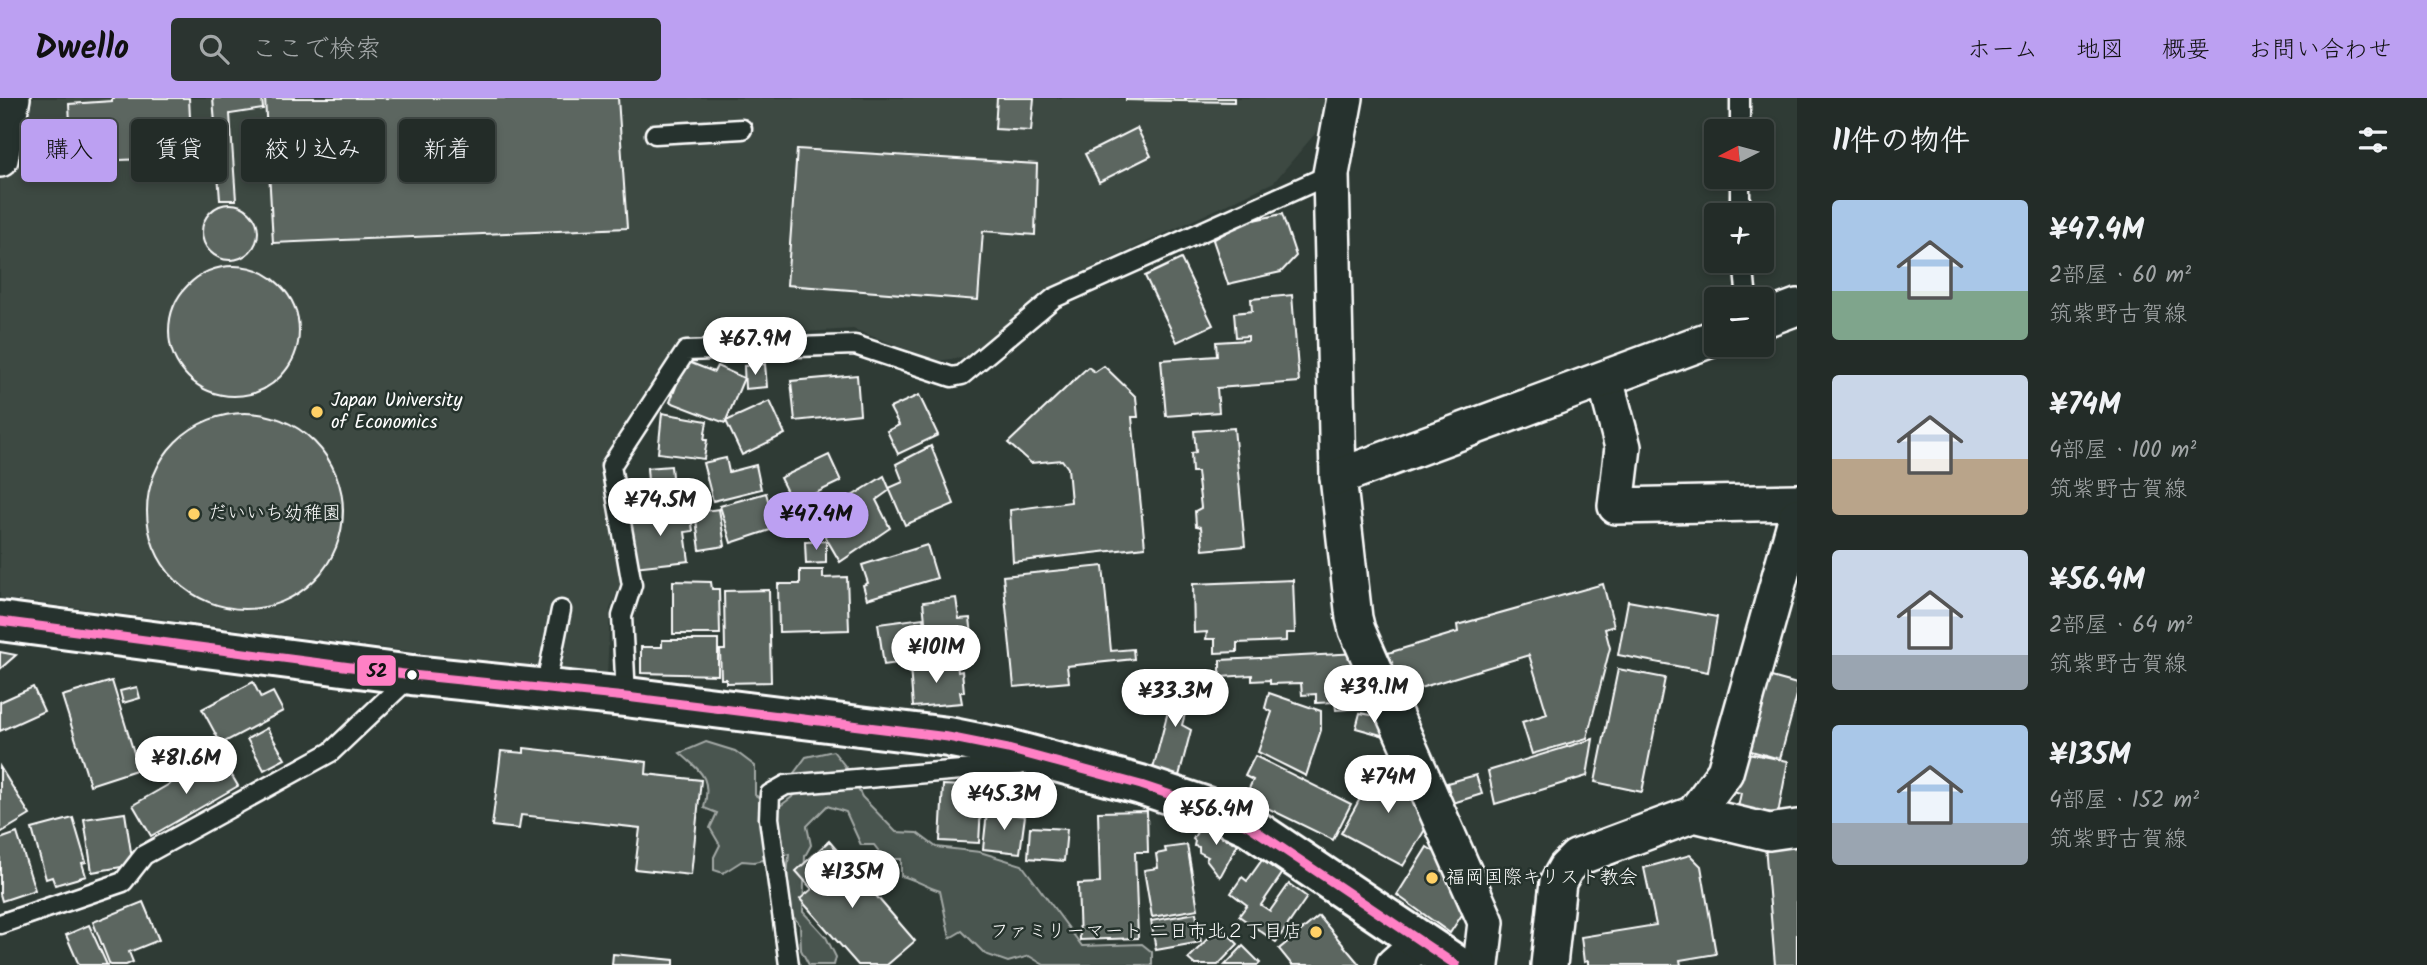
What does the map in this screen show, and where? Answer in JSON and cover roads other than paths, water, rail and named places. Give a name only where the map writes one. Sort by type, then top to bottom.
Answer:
[{"type":"main road","points":[[0,621],[412,675],[626,697],[948,737],[1059,762],[1207,807],[1249,826],[1407,953],[1455,965]]},
{"type":"street","points":[[0,159],[12,98]]},
{"type":"street","points":[[1345,98],[1331,174],[1338,477],[1357,630],[1486,922],[1481,965]]},
{"type":"street","points":[[1774,316],[1797,307]]},
{"type":"street","points":[[1338,477],[1704,342]]},
{"type":"street","points":[[1605,379],[1623,447],[1616,506],[1797,502]]},
{"type":"street","points":[[1695,814],[1725,772],[1797,516]]},
{"type":"street","points":[[1549,965],[1558,882],[1566,867],[1576,858],[1695,814],[1769,832],[1797,828]]},
{"type":"lane","points":[[1740,98],[1740,119]]},
{"type":"lane","points":[[655,134],[741,129]]},
{"type":"lane","points":[[626,697],[622,616],[632,585],[611,466],[686,351],[855,345],[952,377],[962,375],[1054,298],[1331,174]]},
{"type":"lane","points":[[545,689],[561,610]]},
{"type":"lane","points":[[0,925],[123,883],[144,855],[331,752],[412,675]]},
{"type":"lane","points":[[789,965],[769,818],[770,794],[786,785],[1059,762]]},
{"type":"place","name":"Japan University of Economics","points":[[317,412]]},
{"type":"place","name":"だいいち幼稚園","points":[[194,514]]},
{"type":"place","name":"福岡国際キリスト教会","points":[[1432,878]]},
{"type":"place","name":"ファミリーマート 二日市北２丁目店","points":[[1316,932]]}]
